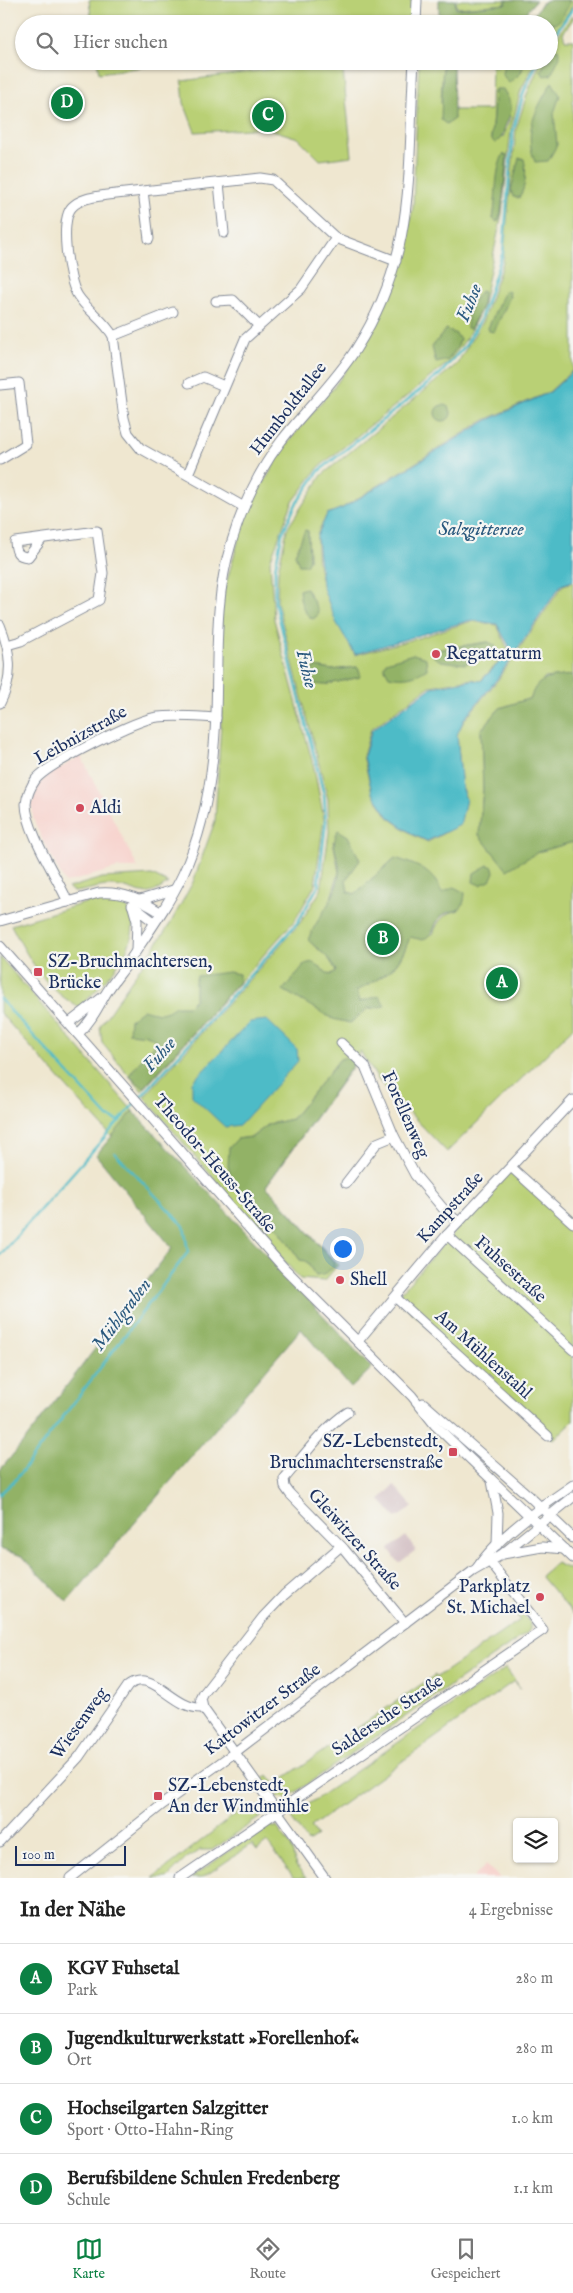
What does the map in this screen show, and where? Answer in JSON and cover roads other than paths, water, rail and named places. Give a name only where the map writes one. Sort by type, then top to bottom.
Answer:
[{"type":"street","points":[[416,15],[417,0]]},
{"type":"street","name":"Humboldtallee","points":[[78,1034],[90,1021],[136,952],[185,868],[203,815],[211,770],[216,718],[217,628],[222,583],[230,545],[244,507],[261,472],[281,441],[355,350],[373,320],[396,261],[408,205],[414,70]]},
{"type":"street","points":[[244,507],[140,448],[128,433],[113,336],[79,298],[73,288],[65,233],[66,219],[70,209],[86,199],[260,178],[273,180],[336,238],[396,261]]},
{"type":"street","points":[[219,183],[224,233]]},
{"type":"street","points":[[143,191],[149,239]]},
{"type":"street","points":[[188,474],[245,339],[301,289],[336,238]]},
{"type":"street","points":[[216,301],[233,300],[258,326]]},
{"type":"street","points":[[113,336],[172,312]]},
{"type":"street","points":[[189,383],[203,377],[224,386]]},
{"type":"street","points":[[0,385],[20,383],[26,444],[0,460]]},
{"type":"street","points":[[7,645],[24,640],[100,600],[103,573],[97,531],[42,539]]},
{"type":"street","points":[[0,625],[7,645],[10,662],[9,680],[0,703]]},
{"type":"street","name":"Leibnizstraße","points":[[68,902],[27,816],[28,796],[36,779],[46,770],[67,758],[142,720],[158,717],[216,718]]},
{"type":"street","points":[[137,903],[174,889]]},
{"type":"street","points":[[0,921],[99,893],[112,892],[124,895],[137,903],[160,912]]},
{"type":"street","points":[[137,903],[154,922]]},
{"type":"street","points":[[136,952],[137,903]]},
{"type":"street","name":"Theodor-Heuss-Straße","points":[[0,946],[284,1268],[412,1396]]},
{"type":"street","name":"Humboldtallee","points":[[69,1023],[105,996]]},
{"type":"street","name":"Forellenweg","points":[[341,1043],[365,1066],[394,1136],[415,1175],[446,1212],[459,1222]]},
{"type":"street","name":"Kampstraße","points":[[358,1341],[447,1235],[573,1100]]},
{"type":"street","points":[[346,1182],[377,1143],[394,1136]]},
{"type":"street","points":[[511,1167],[573,1223]]},
{"type":"street","name":"Fuhsestraße","points":[[447,1235],[573,1350]]},
{"type":"street","name":"Am Mühlenstahl","points":[[396,1298],[548,1436]]},
{"type":"street","points":[[412,1396],[435,1425],[573,1558]]},
{"type":"street","points":[[412,1396],[433,1411],[573,1538]]},
{"type":"street","name":"Gleiwitzer Straße","points":[[348,1412],[339,1417],[297,1463],[284,1479],[283,1484],[290,1494],[341,1546],[405,1623]]},
{"type":"street","points":[[491,1478],[498,1509],[497,1545]]},
{"type":"street","name":"Kattowitzer Straße","points":[[477,1568],[485,1556],[530,1516],[573,1485]]},
{"type":"street","name":"Kattowitzer Straße","points":[[70,1878],[163,1804],[234,1753],[477,1568],[501,1555],[573,1497]]},
{"type":"street","points":[[325,1878],[234,1753],[203,1708],[201,1699],[256,1625],[284,1595],[341,1546]]},
{"type":"street","points":[[501,1555],[542,1548],[564,1549]]},
{"type":"street","name":"Saldersche Straße","points":[[180,1878],[543,1630],[490,1562]]},
{"type":"street","name":"Wiesenweg","points":[[0,1842],[79,1757],[133,1682],[145,1680],[153,1683],[183,1705],[192,1709],[203,1708]]},
{"type":"water","name":"Salzgittersee","points":[[573,371],[573,581],[561,585],[497,679],[464,719],[457,735],[462,790],[466,799],[460,825],[427,841],[414,835],[389,817],[372,792],[364,756],[372,730],[432,687],[473,680],[481,681],[509,653],[509,646],[497,624],[471,620],[355,654],[336,622],[322,585],[317,537],[327,514],[343,508],[486,421],[550,392]]},
{"type":"water","points":[[267,1020],[297,1049],[298,1061],[240,1125],[225,1127],[192,1096],[192,1082],[250,1022]]},
{"type":"waterway","name":"Fuhse","points":[[558,30],[573,8]]},
{"type":"waterway","name":"Fuhse","points":[[139,1099],[298,922],[318,886],[326,821],[324,795],[275,602],[275,569],[282,534],[296,504],[319,471],[440,374],[466,345],[481,318],[503,252],[513,131],[524,91],[534,70]]},
{"type":"waterway","points":[[0,999],[108,1117],[120,1121]]},
{"type":"waterway","name":"Fuhse","points":[[0,1255],[135,1103]]},
{"type":"waterway","name":"Mühlgraben","points":[[0,1494],[16,1479],[188,1252],[184,1226],[115,1153]]},
{"type":"place","name":"Berufsbildene Schulen Fredenberg","points":[[67,103]]},
{"type":"place","name":"Hochseilgarten Salzgitter","points":[[268,116]]},
{"type":"place","name":"Regattaturm","points":[[436,654]]},
{"type":"place","name":"Aldi","points":[[80,808]]},
{"type":"place","name":"Jugendkulturwerkstatt »Forellenhof«","points":[[383,939]]},
{"type":"place","name":"SZ-Bruchmachtersen, Brücke","points":[[38,972]]},
{"type":"place","name":"KGV Fuhsetal","points":[[502,983]]},
{"type":"place","name":"Shell","points":[[340,1280]]},
{"type":"place","name":"SZ-Lebenstedt, Bruchmachtersenstraße","points":[[453,1452]]},
{"type":"place","name":"Parkplatz St. Michael","points":[[540,1597]]},
{"type":"place","name":"SZ-Lebenstedt, An der Windmühle","points":[[158,1796]]}]
